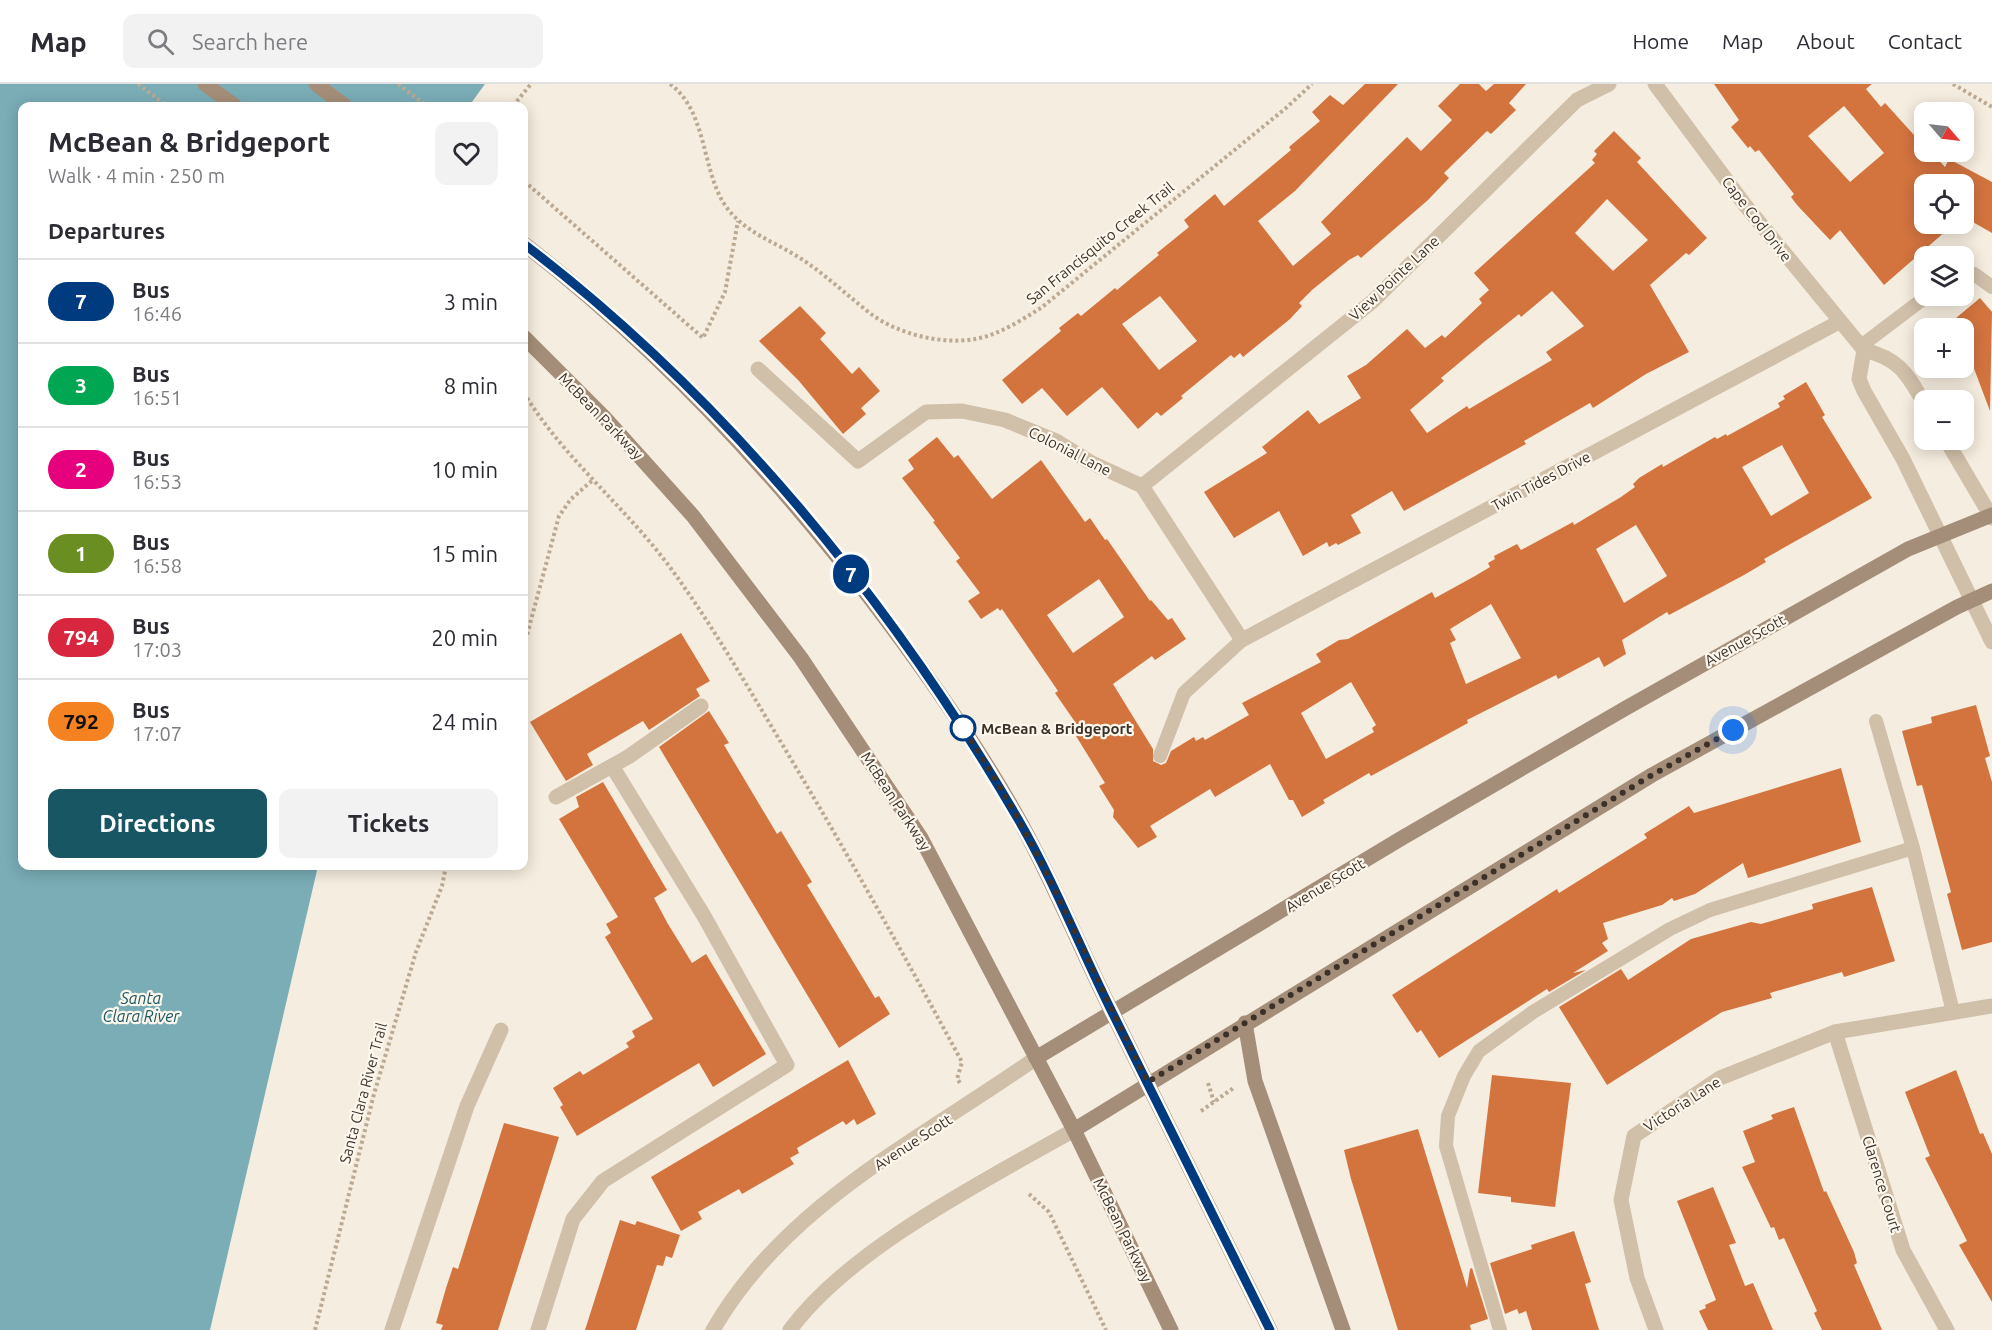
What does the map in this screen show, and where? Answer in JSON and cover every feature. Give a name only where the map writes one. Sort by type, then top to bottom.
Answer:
[{"type":"main road","points":[[205,84],[230,102]]},
{"type":"main road","points":[[316,84],[340,102]]},
{"type":"main road","points":[[528,247],[645,348],[738,438],[820,534],[881,613],[973,744],[1021,823],[1065,908],[1112,1012],[1270,1330]]},
{"type":"main road","name":"McBean Parkway","points":[[528,341],[604,417],[693,516],[801,658],[921,838],[1074,1130],[1171,1330]]},
{"type":"main road","name":"Avenue Scott","points":[[1036,1058],[1616,713],[1908,549],[1991,516]]},
{"type":"main road","points":[[1074,1130],[1148,1082],[1652,775],[1992,591]]},
{"type":"main road","points":[[1245,1023],[1255,1082],[1343,1330]]},
{"type":"street","name":"View Pointe Lane","points":[[1142,486],[1373,301],[1577,100],[1609,84]]},
{"type":"street","name":"Cape Cod Drive","points":[[1655,84],[1745,205],[1839,322],[1863,348],[1881,354],[1902,368],[1916,390]]},
{"type":"street","name":"Twin Tides Drive","points":[[1242,640],[1839,322]]},
{"type":"street","points":[[1863,348],[1859,379],[1864,392],[1903,459],[1992,642]]},
{"type":"street","name":"Colonial Lane","points":[[758,369],[858,461],[926,412],[962,411],[1005,420],[1056,441],[1090,462],[1142,486]]},
{"type":"street","points":[[1952,450],[1991,516]]},
{"type":"street","points":[[1142,486],[1242,640]]},
{"type":"street","points":[[556,797],[612,766],[701,706]]},
{"type":"street","points":[[538,1330],[573,1219],[603,1181],[787,1065],[704,916],[612,766]]},
{"type":"street","name":"Victoria Lane","points":[[1656,1330],[1637,1278],[1621,1200],[1634,1136],[1719,1078],[1835,1032],[1992,1006]]},
{"type":"street","points":[[392,1330],[467,1106],[501,1030]]},
{"type":"street","name":"Clarence Court","points":[[1835,1032],[1903,1250],[1947,1330]]},
{"type":"street","name":"Avenue Scott","points":[[713,1330],[750,1276],[792,1229],[843,1187],[1036,1058]]},
{"type":"street","points":[[790,1330],[814,1302],[870,1254],[944,1205],[1074,1130]]},
{"type":"lane","points":[[1974,274],[1992,287]]},
{"type":"lane","points":[[1863,348],[1915,306]]},
{"type":"lane","points":[[1160,756],[1184,693],[1242,640]]},
{"type":"lane","points":[[1876,721],[1913,848],[1953,1012]]},
{"type":"lane","points":[[1500,1330],[1446,1146],[1448,1116],[1464,1076],[1479,1051],[1533,1012],[1670,929],[1710,910],[1913,848]]},
{"type":"path","points":[[138,84],[162,102]]},
{"type":"path","points":[[398,84],[422,102]]},
{"type":"path","points":[[516,102],[531,84]]},
{"type":"path","name":"San Francisquito Creek Trail","points":[[670,84],[682,92],[699,130],[714,185],[724,204],[738,221],[758,236],[815,267],[889,325],[920,335],[951,340],[976,339],[1010,326],[1041,308],[1286,108],[1312,84]]},
{"type":"path","points":[[1953,84],[1992,107]]},
{"type":"path","points":[[528,185],[703,338],[724,292],[738,221]]},
{"type":"path","points":[[528,400],[543,425],[594,479],[672,569],[746,684],[860,874],[962,1062],[957,1079]]},
{"type":"path","points":[[528,631],[558,516],[571,499],[594,479]]},
{"type":"path","name":"Santa Clara River Trail","points":[[315,1330],[374,1094],[416,952],[442,886],[445,870]]},
{"type":"path","points":[[1208,1083],[1214,1102]]},
{"type":"path","points":[[1201,1111],[1241,1084]]},
{"type":"path","points":[[1029,1194],[1049,1212],[1106,1330]]},
{"type":"water","name":"Santa Clara River","points":[[0,84],[485,84],[472,102],[18,102],[18,870],[317,870],[210,1330],[0,1330]]},
{"type":"building","points":[[1365,84],[1398,84],[1295,191],[1258,221],[1293,266],[1331,234],[1321,222],[1407,137],[1421,151],[1452,120],[1438,106],[1460,84],[1479,84],[1486,91],[1494,84],[1526,84],[1509,103],[1516,110],[1491,134],[1487,131],[1444,173],[1449,178],[1428,200],[1361,258],[1358,255],[1349,260],[1312,290],[1299,303],[1302,306],[1290,319],[1243,357],[1240,353],[1234,358],[1231,355],[1181,396],[1183,398],[1161,416],[1157,412],[1138,429],[1102,387],[1067,416],[1042,388],[1022,404],[1002,380],[1061,331],[1059,328],[1078,313],[1081,316],[1115,288],[1117,290],[1159,255],[1157,253],[1189,227],[1184,220],[1215,194],[1224,206],[1291,150],[1289,147],[1320,121],[1312,112],[1330,95],[1343,105]],"holes":[[[1160,296],[1197,341],[1159,370],[1122,324]]]},
{"type":"building","points":[[1714,84],[1872,84],[1866,89],[1881,107],[1885,103],[1914,135],[1914,162],[1940,162],[1945,167],[1948,162],[1955,162],[1992,182],[1992,233],[1974,223],[1974,174],[1914,174],[1914,234],[1943,234],[1929,246],[1914,246],[1914,259],[1884,285],[1840,230],[1830,240],[1797,205],[1791,197],[1794,194],[1759,150],[1755,152],[1750,146],[1748,148],[1731,127],[1739,120]],"holes":[[[1844,106],[1884,153],[1850,182],[1808,136]]]},
{"type":"building","points":[[1614,131],[1641,158],[1637,162],[1707,238],[1650,285],[1689,352],[1646,374],[1593,408],[1590,403],[1524,441],[1526,444],[1404,511],[1392,491],[1351,515],[1361,533],[1338,545],[1336,543],[1329,547],[1327,542],[1303,556],[1279,511],[1234,538],[1204,492],[1267,453],[1262,447],[1308,410],[1319,424],[1361,398],[1347,376],[1366,365],[1407,329],[1425,348],[1442,335],[1445,338],[1482,303],[1479,299],[1489,290],[1474,273],[1595,163],[1592,160],[1597,154],[1594,151]],"holes":[[[1607,199],[1648,240],[1613,271],[1575,233]],[[1552,291],[1584,326],[1546,352],[1552,360],[1469,409],[1467,406],[1427,433],[1410,410],[1444,381],[1441,378],[1519,314],[1521,317]]]},
{"type":"building","points":[[1980,298],[1992,312],[1990,411],[1974,369],[1974,318],[1956,318],[1970,306],[1974,306]]},
{"type":"building","points":[[800,306],[826,333],[820,339],[852,374],[859,367],[880,391],[861,408],[866,414],[843,434],[799,381],[759,341]]},
{"type":"building","points":[[1806,382],[1825,415],[1822,417],[1872,498],[1764,559],[1766,562],[1744,575],[1669,615],[1667,612],[1622,640],[1626,654],[1604,667],[1599,657],[1558,679],[1556,675],[1467,720],[1468,723],[1371,776],[1369,773],[1323,800],[1325,803],[1302,817],[1293,800],[1289,800],[1270,764],[1215,797],[1210,789],[1150,826],[1157,837],[1138,848],[1113,817],[1114,810],[1099,786],[1105,783],[1076,736],[1082,732],[1055,693],[1058,691],[1002,609],[1000,611],[998,608],[981,619],[968,601],[980,593],[956,561],[960,558],[933,522],[935,521],[902,478],[914,469],[908,460],[937,437],[954,458],[958,455],[992,499],[1041,460],[1085,522],[1090,518],[1150,601],[1168,620],[1172,618],[1186,639],[1155,660],[1152,656],[1113,684],[1153,749],[1153,761],[1161,765],[1166,763],[1171,751],[1194,737],[1196,741],[1203,737],[1205,740],[1249,715],[1242,703],[1321,662],[1316,654],[1339,640],[1348,639],[1432,592],[1435,598],[1490,567],[1488,563],[1495,559],[1494,556],[1517,544],[1521,550],[1573,522],[1574,525],[1621,497],[1635,487],[1633,484],[1639,478],[1662,464],[1663,467],[1715,437],[1717,439],[1726,434],[1727,436],[1780,407],[1778,403],[1785,399],[1783,396]],"holes":[[[1782,445],[1809,493],[1771,516],[1742,467]],[[1636,525],[1667,576],[1624,603],[1596,549]],[[1099,579],[1124,617],[1073,653],[1047,615]],[[1491,604],[1521,658],[1466,684],[1450,643],[1456,640],[1450,629]],[[1351,682],[1376,725],[1372,728],[1374,732],[1326,759],[1301,713]]]},
{"type":"building","points":[[681,633],[710,681],[696,689],[700,696],[649,730],[643,721],[587,754],[593,765],[566,781],[530,722]]},
{"type":"building","points":[[1976,705],[1990,756],[1985,758],[1992,782],[1992,942],[1962,950],[1947,894],[1951,892],[1922,785],[1917,786],[1902,731],[1932,723],[1931,717]]},
{"type":"building","points":[[709,711],[729,743],[724,745],[777,834],[781,831],[812,882],[807,885],[875,998],[879,996],[890,1014],[839,1048],[659,747]]},
{"type":"building","points":[[1841,768],[1861,842],[1748,878],[1743,863],[1695,894],[1674,901],[1672,898],[1662,905],[1603,923],[1608,939],[1602,943],[1608,951],[1573,973],[1586,970],[1549,992],[1547,989],[1439,1058],[1421,1030],[1417,1033],[1392,995],[1557,889],[1559,893],[1647,838],[1644,834],[1689,806],[1694,813]]},
{"type":"building","points":[[603,782],[667,890],[654,898],[668,924],[692,963],[706,954],[766,1054],[713,1087],[699,1063],[577,1136],[560,1107],[563,1105],[553,1088],[580,1071],[583,1075],[629,1047],[626,1043],[635,1037],[632,1031],[653,1019],[605,937],[611,933],[606,924],[618,917],[559,819],[579,807],[576,797]]},
{"type":"building","points":[[1872,887],[1895,961],[1844,977],[1842,972],[1770,993],[1772,998],[1722,1012],[1607,1085],[1559,1007],[1621,969],[1628,980],[1691,939],[1751,922],[1761,924],[1813,909],[1812,904]]},
{"type":"building","points":[[848,1060],[876,1114],[857,1125],[854,1119],[846,1125],[843,1121],[797,1148],[799,1153],[790,1158],[794,1164],[742,1194],[739,1189],[698,1212],[702,1219],[681,1231],[651,1177]]},
{"type":"building","points":[[1956,1070],[1980,1134],[1983,1133],[1992,1154],[1992,1302],[1959,1245],[1967,1241],[1925,1158],[1930,1156],[1905,1092]]},
{"type":"building","points":[[1492,1075],[1571,1083],[1555,1207],[1511,1202],[1511,1197],[1478,1193]]},
{"type":"building","points":[[1794,1107],[1824,1192],[1826,1191],[1854,1252],[1857,1263],[1854,1265],[1882,1330],[1822,1330],[1814,1313],[1817,1311],[1784,1238],[1779,1240],[1774,1227],[1771,1228],[1742,1167],[1755,1162],[1743,1131],[1773,1119],[1771,1115]]},
{"type":"building","points":[[504,1123],[559,1137],[498,1330],[441,1330],[443,1325],[436,1323],[446,1288],[453,1267],[458,1269]]},
{"type":"building","points":[[1418,1129],[1467,1288],[1472,1268],[1488,1319],[1470,1325],[1471,1330],[1398,1330],[1351,1179],[1344,1150]]},
{"type":"building","points":[[1713,1187],[1736,1243],[1729,1245],[1745,1286],[1753,1283],[1773,1330],[1708,1330],[1699,1311],[1716,1300],[1677,1201]]},
{"type":"building","points":[[620,1220],[635,1225],[637,1221],[680,1235],[672,1258],[666,1256],[663,1266],[657,1265],[636,1330],[585,1330]]},
{"type":"building","points":[[1574,1231],[1591,1282],[1585,1284],[1599,1330],[1532,1330],[1526,1311],[1519,1314],[1517,1309],[1505,1314],[1490,1263],[1532,1249],[1531,1245]]},
{"type":"bus line","name":"7","points":[[528,247],[645,348],[738,438],[820,534],[901,639],[973,744],[1021,823],[1065,908],[1112,1012],[1270,1330]]},
{"type":"place","name":"McBean & Bridgeport","points":[[963,728]]},
{"type":"route","points":[[963,728],[961,726],[1021,823],[1043,865],[1112,1012],[1148,1082],[1652,775],[1733,730]]}]
